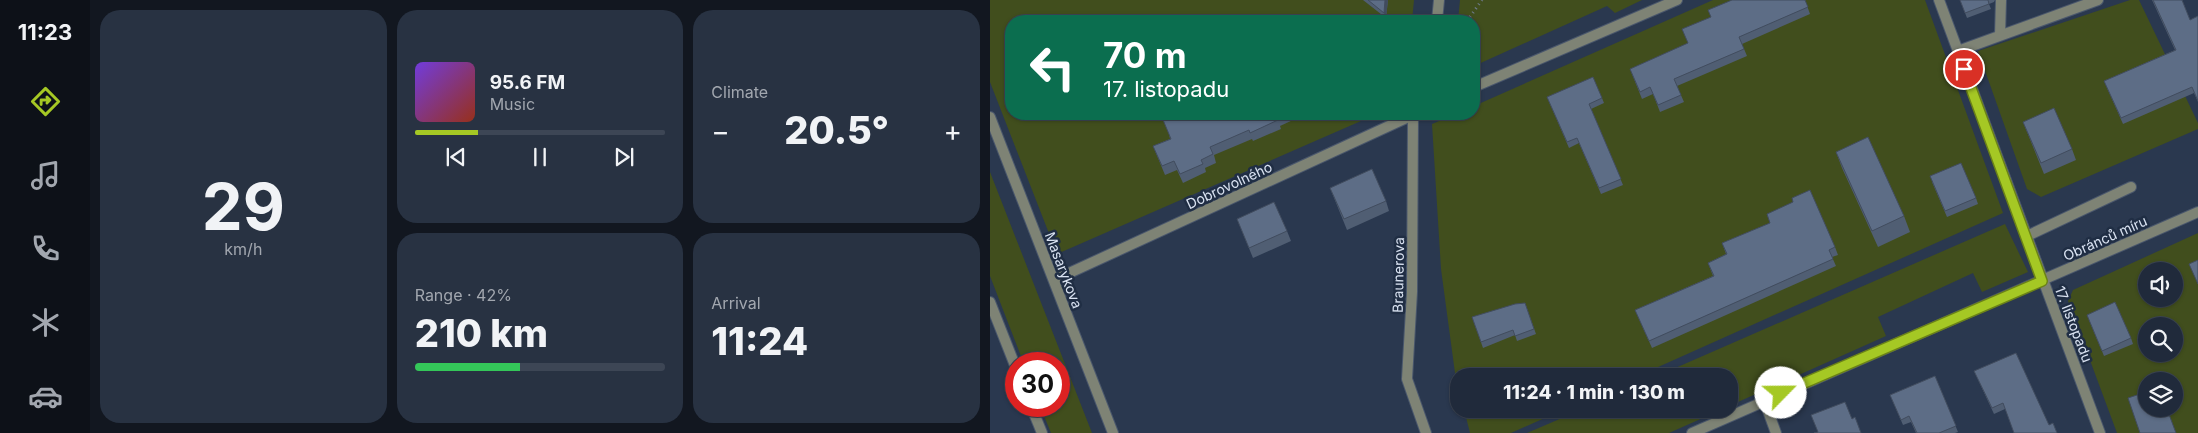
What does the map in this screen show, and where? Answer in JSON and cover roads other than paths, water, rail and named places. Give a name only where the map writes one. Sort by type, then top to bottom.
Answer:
[{"type":"street","points":[[1438,15],[1439,0]]},
{"type":"street","points":[[1480,85],[1677,0]]},
{"type":"street","name":"17. listopadu","points":[[1939,0],[2100,433]]},
{"type":"street","points":[[2000,35],[2001,0]]},
{"type":"street","points":[[1958,51],[2097,0]]},
{"type":"street","name":"Masarykova","points":[[990,117],[1113,433]]},
{"type":"street","name":"Dobrovolného","points":[[1054,280],[1401,120]]},
{"type":"street","name":"Braunerova","points":[[1414,120],[1412,292],[1407,379],[1426,433]]},
{"type":"street","points":[[2027,236],[2131,187]]},
{"type":"street","name":"Obránců míru","points":[[1692,433],[2198,212]]},
{"type":"street","points":[[990,302],[1010,352]]},
{"type":"street","points":[[1764,400],[1776,433]]},
{"type":"street","points":[[1035,417],[1042,433]]}]
